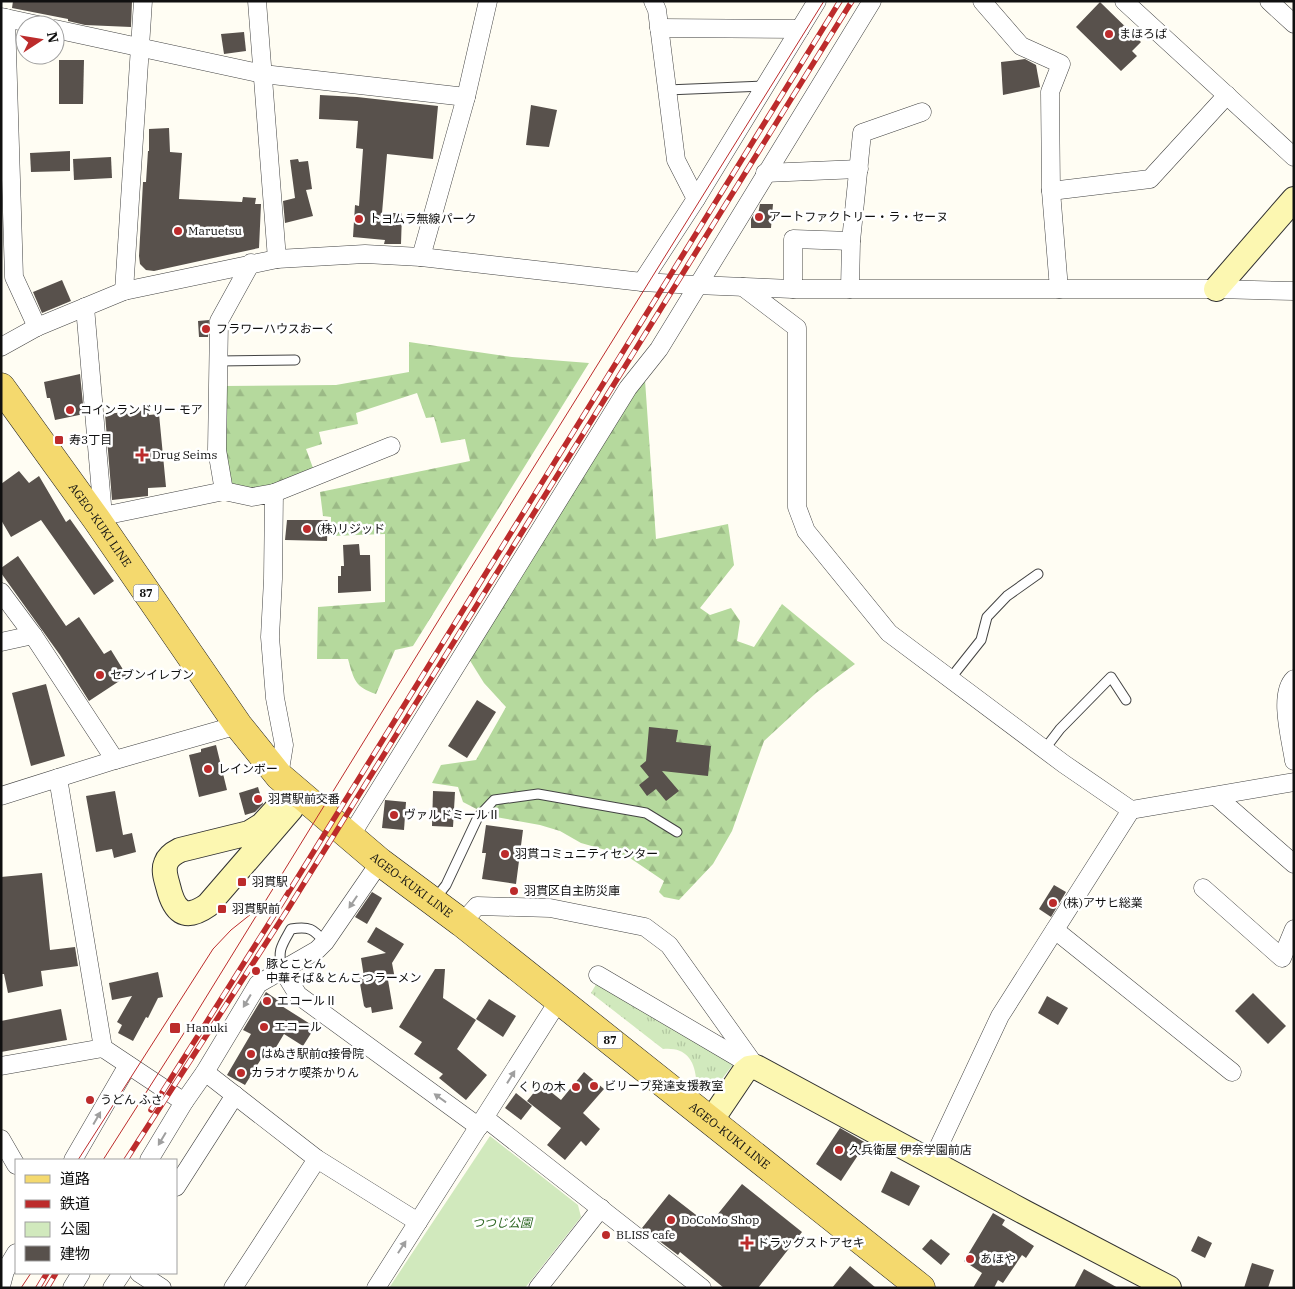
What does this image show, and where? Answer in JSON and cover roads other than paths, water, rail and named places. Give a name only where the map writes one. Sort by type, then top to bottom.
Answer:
[{"type":"main road","name":"AGEO-KUKI LINE","points":[[1,386],[100,518],[238,724],[289,785],[380,862],[462,923],[712,1121],[908,1284]]},
{"type":"street","points":[[124,291],[143,1]]},
{"type":"street","points":[[257,1],[276,259]]},
{"type":"street","points":[[421,257],[466,98],[488,1]]},
{"type":"street","points":[[653,1],[657,10],[676,160],[696,199]]},
{"type":"street","points":[[642,282],[696,199],[817,1]]},
{"type":"street","points":[[350,837],[628,388],[659,349],[696,285],[872,1]]},
{"type":"street","points":[[982,1],[1021,46],[1061,64],[1050,92],[1051,191],[1059,289]]},
{"type":"street","points":[[1124,1],[1294,157]]},
{"type":"street","points":[[1269,1],[1294,24]]},
{"type":"street","points":[[4,18],[14,277],[37,327]]},
{"type":"street","points":[[659,28],[800,29]]},
{"type":"street","points":[[65,31],[263,74],[466,98]]},
{"type":"street","points":[[1051,191],[1150,179],[1227,95]]},
{"type":"street","points":[[850,289],[851,241],[862,132],[922,112]]},
{"type":"street","points":[[765,173],[859,169]]},
{"type":"street","points":[[1216,289],[1294,199]]},
{"type":"street","points":[[793,288],[793,239],[851,241]]},
{"type":"street","points":[[1,347],[37,327],[124,291],[276,259],[365,254],[421,257],[642,282],[696,285],[850,289],[1216,289],[1294,291]]},
{"type":"street","points":[[224,491],[217,450],[219,321],[251,263]]},
{"type":"street","points":[[743,286],[797,328],[797,507],[806,531],[889,633],[1044,750],[1132,810],[1294,782]]},
{"type":"street","points":[[85,307],[100,518],[224,491],[252,497],[274,492],[391,446]]},
{"type":"street","points":[[274,492],[270,637],[275,698],[284,745],[289,785],[291,809],[208,905],[201,910],[190,913],[175,907],[165,872],[166,862],[172,854],[180,850],[250,833],[257,829],[283,802],[289,785]]},
{"type":"street","points":[[1,592],[33,635],[115,760]]},
{"type":"street","points":[[1,642],[33,635]]},
{"type":"street","points":[[1294,679],[1287,690],[1286,704],[1294,761]]},
{"type":"street","points":[[1,796],[238,724]]},
{"type":"street","points":[[58,778],[103,1048]]},
{"type":"street","points":[[1216,796],[1294,864]]},
{"type":"street","points":[[931,1162],[1000,1016],[1132,810]]},
{"type":"street","points":[[218,841],[228,862],[228,881]]},
{"type":"street","points":[[150,1159],[258,984],[317,950],[325,942],[380,862]]},
{"type":"street","points":[[1204,888],[1282,958],[1294,929]]},
{"type":"street","points":[[462,923],[477,906],[550,908],[645,927],[670,945],[756,1067]]},
{"type":"street","points":[[1055,930],[1232,1072]]},
{"type":"street","points":[[282,969],[298,995],[482,1122],[601,1208],[702,1288]]},
{"type":"street","points":[[598,975],[756,1067],[1168,1288]]},
{"type":"street","points":[[376,1288],[559,1000]]},
{"type":"street","points":[[1,1066],[103,1048],[184,1102]]},
{"type":"street","points":[[74,1159],[128,1065]]},
{"type":"street","points":[[712,1121],[744,1072],[749,1068],[756,1067]]},
{"type":"street","points":[[205,1072],[317,1159],[418,1222]]},
{"type":"street","points":[[178,1184],[235,1095]]},
{"type":"street","points":[[1,1139],[15,1163]]},
{"type":"street","points":[[233,1288],[317,1159]]},
{"type":"street","points":[[538,1288],[601,1208]]},
{"type":"street","points":[[1,1286],[5,1271],[15,1255]]},
{"type":"street","points":[[72,1288],[80,1274]]},
{"type":"street","points":[[112,1288],[121,1274]]},
{"type":"street","points":[[141,1274],[162,1288]]},
{"type":"lane","points":[[667,90],[765,86]]},
{"type":"lane","points":[[218,361],[295,360]]},
{"type":"lane","points":[[950,679],[981,640],[987,617],[1007,596],[1038,574]]},
{"type":"lane","points":[[1044,750],[1060,729],[1111,677],[1126,700]]},
{"type":"lane","points":[[433,901],[446,885],[478,817],[494,800],[538,794],[636,811],[646,813],[677,832]]},
{"type":"lane","points":[[282,969],[279,957],[291,929],[306,927],[316,932],[325,942]]},
{"type":"tram line","points":[[104,1159],[184,1033],[824,1]]},
{"type":"tram line","points":[[79,1159],[213,949],[231,930],[256,910]]},
{"type":"tram line","points":[[21,1288],[30,1274]]},
{"type":"railway","points":[[151,1110],[280,906],[840,1]]},
{"type":"railway","points":[[127,1159],[288,909],[852,1]]},
{"type":"railway","points":[[38,1288],[46,1274]]},
{"type":"railway","points":[[47,1288],[55,1274]]},
{"type":"place","name":"まほろば","points":[[1109,34]]},
{"type":"place","name":"アートファクトリー・ラ・セーヌ","points":[[759,217]]},
{"type":"place","name":"トヨムラ無線パーク","points":[[359,219]]},
{"type":"place","name":"Maruetsu","points":[[178,231]]},
{"type":"place","name":"フラワーハウスおーく","points":[[206,329]]},
{"type":"place","name":"コインランドリー モア","points":[[70,410]]},
{"type":"place","name":"寿3丁目","points":[[59,440]]},
{"type":"place","name":"Drug Seims","points":[[142,455]]},
{"type":"place","name":"(株)リジッド","points":[[307,529]]},
{"type":"place","name":"セブンイレブン","points":[[100,675]]},
{"type":"place","name":"レインボー","points":[[208,769]]},
{"type":"place","name":"羽貫駅前交番","points":[[258,799]]},
{"type":"place","name":"ヴァルドミールⅡ","points":[[394,815]]},
{"type":"place","name":"羽貫コミュニティセンター","points":[[505,854]]},
{"type":"place","name":"羽貫駅","points":[[242,882]]},
{"type":"place","name":"羽貫区自主防災庫","points":[[514,891]]},
{"type":"place","name":"(株)アサヒ総業","points":[[1053,903]]},
{"type":"place","name":"羽貫駅前","points":[[222,909]]},
{"type":"place","name":"豚とことん 中華そば＆とんこつラーメン","points":[[256,971]]},
{"type":"place","name":"エコールⅡ","points":[[267,1001]]},
{"type":"place","name":"エコール","points":[[264,1027]]},
{"type":"place","name":"Hanuki","points":[[175,1028]]},
{"type":"place","name":"はぬき駅前α接骨院","points":[[251,1054]]},
{"type":"place","name":"カラオケ喫茶かりん","points":[[241,1073]]},
{"type":"place","name":"ビリーブ発達支援教室","points":[[594,1086]]},
{"type":"place","name":"くりの木","points":[[576,1087]]},
{"type":"place","name":"うどん ふさ","points":[[90,1100]]},
{"type":"place","name":"久兵衛屋 伊奈学園前店","points":[[839,1150]]},
{"type":"place","name":"DoCoMo Shop","points":[[671,1220]]},
{"type":"place","name":"BLISS cafe","points":[[606,1235]]},
{"type":"place","name":"ドラッグストアセキ","points":[[747,1243]]},
{"type":"place","name":"あほや","points":[[970,1259]]},
{"type":"park label","name":"つつじ公園","points":[[502,1223]]}]
